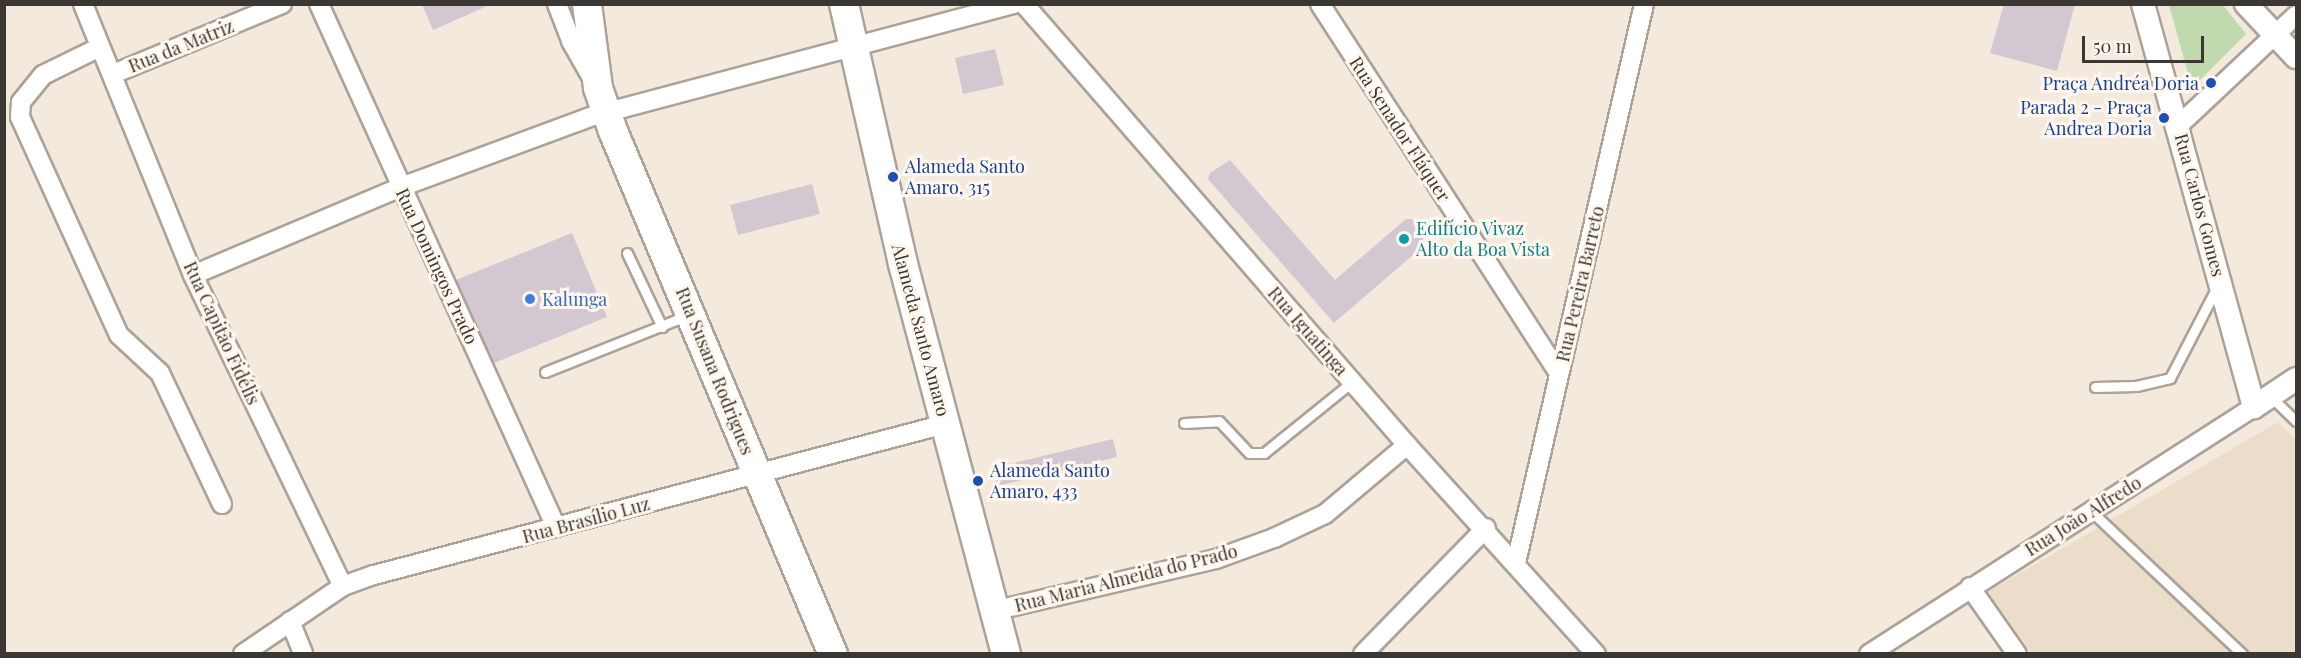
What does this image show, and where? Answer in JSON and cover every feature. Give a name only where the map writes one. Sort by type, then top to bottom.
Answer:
[{"type":"main road","name":"Rua Susana Rodrigues","points":[[587,4],[603,100],[833,654]]},
{"type":"main road","name":"Alameda Santo Amaro","points":[[844,4],[903,264],[1006,654]]},
{"type":"street","name":"Rua Capitão Fidélis","points":[[84,4],[98,48],[113,74],[193,275],[343,586]]},
{"type":"street","name":"Rua da Matriz","points":[[113,74],[282,4]]},
{"type":"street","name":"Rua Domingos Prado","points":[[319,4],[556,527]]},
{"type":"street","name":"Rua Susana Rodrigues","points":[[557,4],[571,41],[603,100]]},
{"type":"street","points":[[193,275],[603,100],[853,46],[993,7],[1014,4]]},
{"type":"street","name":"Rua Iguatinga","points":[[1024,4],[1407,445],[1486,528],[1596,654]]},
{"type":"street","name":"Rua Senador Fláquer","points":[[1320,4],[1559,375]]},
{"type":"street","name":"Rua Pereira Barreto","points":[[1516,563],[1644,4]]},
{"type":"street","name":"Rua Carlos Gomes","points":[[2143,4],[2220,281],[2262,401]]},
{"type":"street","points":[[2246,4],[2274,37],[2296,57]]},
{"type":"street","points":[[2178,126],[2296,15]]},
{"type":"street","points":[[98,48],[43,75],[21,102],[20,117],[119,335],[160,373],[222,504]]},
{"type":"street","name":"Rua João Alfredo","points":[[1869,654],[2296,379]]},
{"type":"street","name":"Rua Brasílio Luz","points":[[243,654],[343,586],[945,424]]},
{"type":"street","name":"Rua Maria Almeida do Prado","points":[[993,611],[1216,559],[1274,538],[1325,513],[1407,445]]},
{"type":"street","points":[[1363,654],[1486,528]]},
{"type":"street","points":[[1970,587],[2017,654]]},
{"type":"street","points":[[290,621],[303,654]]},
{"type":"lane","points":[[627,253],[662,327]]},
{"type":"lane","points":[[2095,387],[2136,386],[2170,378],[2220,281]]},
{"type":"lane","points":[[545,372],[662,327],[692,313]]},
{"type":"lane","points":[[1184,423],[1219,421],[1249,453],[1264,453],[1352,382]]},
{"type":"lane","points":[[2262,401],[2296,421]]},
{"type":"lane","points":[[2091,511],[2242,654]]},
{"type":"shaded area","points":[[2278,422],[2296,440],[2296,653],[2032,653],[1988,592]]},
{"type":"green space","points":[[2169,5],[2223,5],[2246,34],[2192,88]]},
{"type":"building","points":[[422,4],[492,4],[433,30]]},
{"type":"building","points":[[2004,4],[2075,4],[2057,71],[1990,53]]},
{"type":"building","points":[[995,49],[1004,85],[963,94],[955,58]]},
{"type":"building","name":"Edifício Vivaz Alto da Boa Vista","points":[[1230,160],[1335,280],[1406,219],[1412,219],[1428,242],[1334,323],[1208,179],[1210,173]]},
{"type":"building","points":[[812,184],[820,214],[738,235],[730,205]]},
{"type":"building","name":"Kalunga","points":[[572,233],[607,317],[494,363],[456,280]]},
{"type":"building","points":[[1113,439],[1117,457],[997,486],[993,468]]},
{"type":"place","name":"Praça Andréa Doria","points":[[2211,83]]},
{"type":"place","name":"Parada 2 - Praça Andrea Doria","points":[[2164,118]]},
{"type":"place","name":"Alameda Santo Amaro, 315","points":[[893,177]]},
{"type":"place","name":"Edifício Vivaz Alto da Boa Vista","points":[[1404,239]]},
{"type":"place","name":"Kalunga","points":[[530,299]]},
{"type":"place","name":"Alameda Santo Amaro, 433","points":[[978,481]]}]
